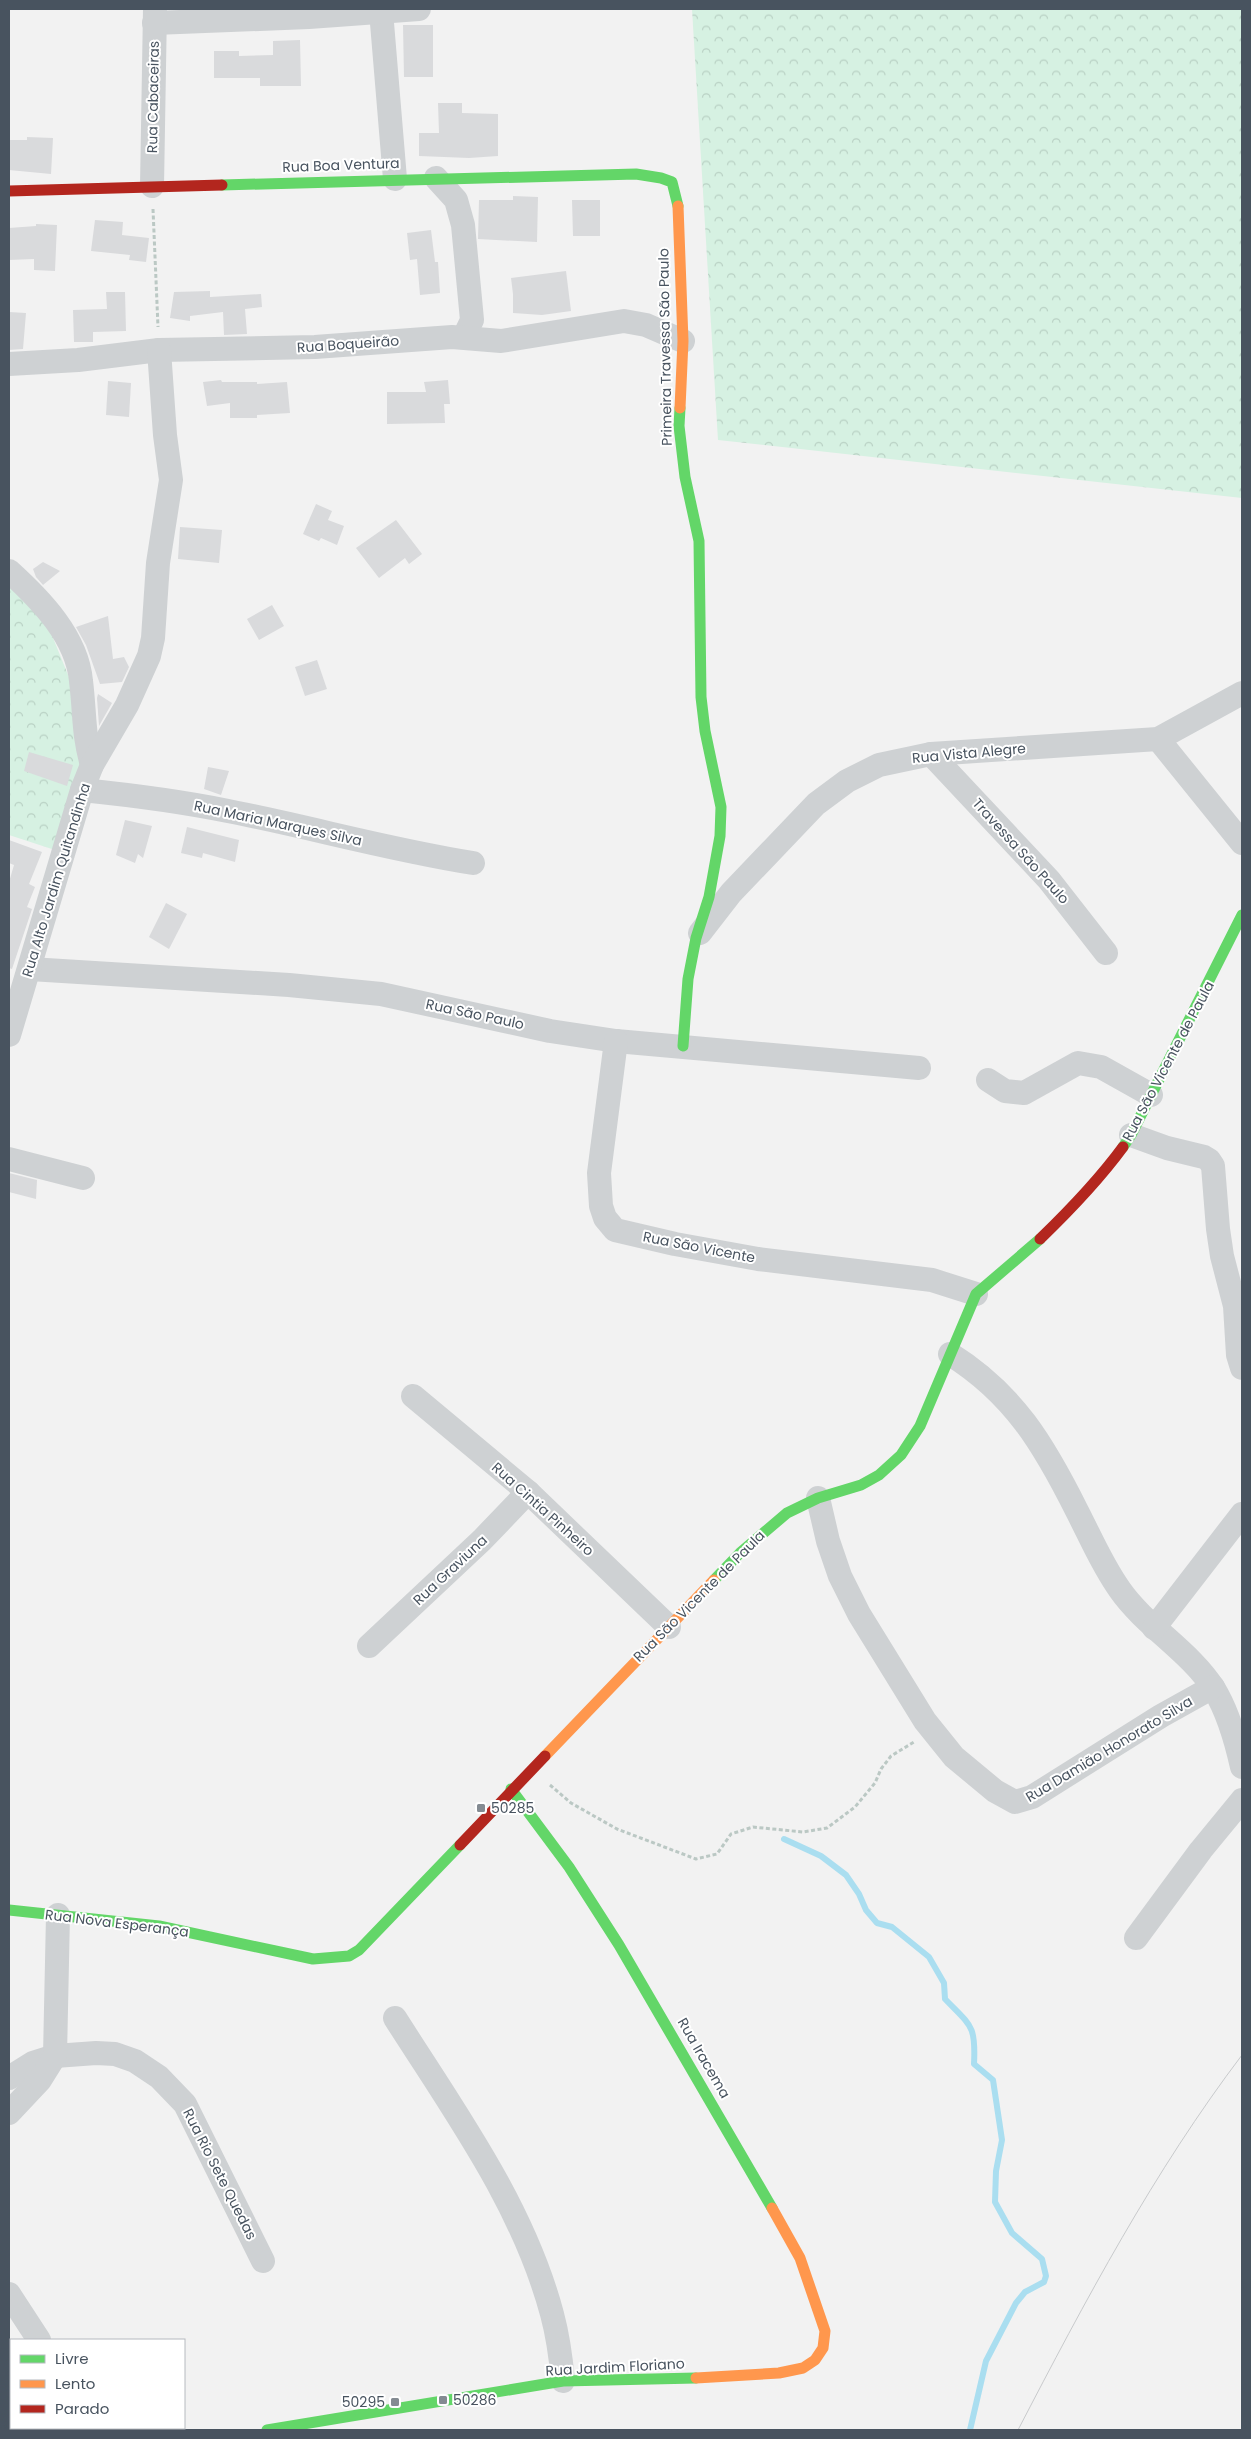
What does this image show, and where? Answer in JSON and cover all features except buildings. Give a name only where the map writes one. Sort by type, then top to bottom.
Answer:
[{"type":"street","points":[[154,16],[309,18],[419,9]]},
{"type":"street","points":[[381,11],[395,179]]},
{"type":"street","name":"Rua Cabaceiras","points":[[152,186],[154,16]]},
{"type":"street","name":"Rua Boa Ventura","points":[[9,192],[436,178],[638,175],[657,176],[672,182]]},
{"type":"street","points":[[436,178],[456,200],[463,225],[472,320],[464,337]]},
{"type":"street","name":"Primeira Travessa São Paulo","points":[[672,182],[678,199],[683,341],[679,426],[684,477],[699,541],[702,697],[705,731],[721,807],[716,861],[709,897],[696,938],[688,979],[683,1046]]},
{"type":"street","name":"Rua Boqueirão","points":[[9,364],[78,360],[159,350],[315,347],[464,337],[501,341],[624,321],[646,325],[683,341]]},
{"type":"street","name":"Rua Alto Jardim Quitandinha","points":[[9,1035],[13,1009],[30,969],[82,790],[92,766],[127,705],[149,656],[153,638],[158,563],[171,480],[165,434],[159,350]]},
{"type":"street","points":[[9,571],[37,596],[66,637],[77,660],[81,680],[85,741],[92,766]]},
{"type":"street","name":"Rua Vista Alegre","points":[[696,938],[731,893],[816,804],[847,781],[879,765],[931,754],[1158,739],[1237,699]]},
{"type":"street","points":[[1158,739],[1242,843]]},
{"type":"street","name":"Travessa São Paulo","points":[[931,754],[1049,880],[1106,953]]},
{"type":"street","name":"Rua Maria Marques Silva","points":[[82,790],[160,798],[229,811],[419,855],[473,863]]},
{"type":"street","name":"Rua São Vicente de Paula","points":[[313,1960],[349,1956],[359,1950],[531,1768],[740,1553],[767,1528],[787,1514],[818,1498],[861,1485],[879,1475],[901,1455],[920,1426],[976,1294],[1022,1256],[1072,1209],[1109,1166],[1131,1135],[1242,916]]},
{"type":"street","name":"Rua São Paulo","points":[[30,969],[289,985],[381,994],[550,1031],[616,1041],[919,1068]]},
{"type":"street","name":"Rua São Vicente","points":[[616,1041],[599,1182],[601,1206],[605,1218],[615,1230],[674,1244],[758,1259],[932,1280],[976,1294]]},
{"type":"street","points":[[988,1080],[1005,1090],[1024,1093],[1078,1063],[1102,1067],[1151,1095]]},
{"type":"street","points":[[1131,1135],[1209,1160],[1216,1174],[1218,1229],[1236,1284],[1235,1306],[1238,1355],[1242,1368]]},
{"type":"street","points":[[9,1159],[83,1178]]},
{"type":"street","points":[[950,1354],[995,1386],[1016,1409],[1053,1464],[1105,1568],[1121,1592],[1213,1687],[1231,1726],[1242,1767]]},
{"type":"street","name":"Rua Cintia Pinheiro","points":[[413,1396],[528,1492],[669,1627]]},
{"type":"street","name":"Rua Graviuna","points":[[369,1646],[482,1540],[528,1492]]},
{"type":"street","name":"Rua Damião Honorato Silva","points":[[818,1498],[828,1541],[840,1576],[887,1663],[932,1731],[954,1757],[1007,1799],[1015,1802],[1023,1801],[1161,1716],[1213,1687]]},
{"type":"street","points":[[1154,1628],[1242,1514]]},
{"type":"street","name":"Rua Iracema","points":[[511,1789],[569,1867],[618,1944],[692,2068],[800,2258],[825,2331],[823,2348],[815,2360]]},
{"type":"street","points":[[1136,1938],[1200,1850],[1242,1800]]},
{"type":"street","name":"Rua Nova Esperança","points":[[9,1910],[159,1926],[313,1960]]},
{"type":"street","points":[[9,2113],[40,2080],[55,2056],[58,1915]]},
{"type":"street","points":[[395,2018],[487,2163],[515,2219],[536,2266],[552,2313],[563,2381]]},
{"type":"street","name":"Rua Rio Sete Quedas","points":[[9,2078],[33,2063],[55,2056],[115,2054],[135,2061],[159,2077],[185,2104],[263,2261]]},
{"type":"street","points":[[9,2294],[38,2339]]},
{"type":"street","name":"Rua Jardim Floriano","points":[[266,2430],[563,2381],[779,2374],[803,2368],[815,2360]]},
{"type":"path","points":[[152,186],[159,350]]},
{"type":"path","points":[[531,1768],[571,1803],[617,1829],[696,1859],[717,1854],[731,1834],[753,1827],[803,1832],[827,1828],[854,1807],[874,1783],[881,1769],[891,1756],[932,1731]]},
{"type":"green space","points":[[692,9],[1242,9],[1242,498],[718,440]]},
{"type":"green space","points":[[9,578],[38,601],[75,692],[84,757],[58,851],[9,835]]},
{"type":"waterway","points":[[784,1839],[821,1856],[846,1875],[859,1894],[866,1910],[877,1923],[892,1927],[929,1957],[944,1983],[945,1999],[966,2021],[973,2033],[974,2064],[993,2080],[1002,2140],[996,2171],[995,2202],[1012,2233],[1042,2259],[1046,2276],[1044,2282],[1025,2292],[1016,2303],[986,2361],[970,2430]]},
{"type":"tram line","points":[[1018,2430],[1095,2285],[1150,2191],[1179,2144],[1242,2055]]},
{"type":"traffic: fast","points":[[222,185],[636,174],[661,178],[672,182],[678,206]]},
{"type":"traffic: fast","points":[[680,408],[679,426],[685,477],[699,541],[701,697],[705,731],[721,807],[720,836],[709,897],[696,938],[688,979],[683,1046]]},
{"type":"traffic: fast","points":[[1123,1147],[1131,1135],[1242,915]]},
{"type":"traffic: fast","points":[[714,1580],[740,1553],[787,1513],[818,1498],[861,1485],[879,1475],[901,1455],[920,1426],[976,1294],[1040,1239]]},
{"type":"traffic: fast","points":[[511,1789],[569,1867],[619,1945],[772,2208]]},
{"type":"traffic: fast","points":[[9,1910],[159,1926],[313,1959],[349,1956],[359,1950],[460,1845]]},
{"type":"traffic: fast","points":[[267,2430],[563,2381],[696,2378]]},
{"type":"traffic: slow","points":[[678,206],[683,341],[680,408]]},
{"type":"traffic: slow","points":[[545,1756],[714,1580]]},
{"type":"traffic: slow","points":[[696,2378],[779,2373],[803,2368],[815,2360],[823,2348],[825,2331],[800,2258],[772,2208]]},
{"type":"traffic: jam","points":[[9,191],[222,185]]},
{"type":"traffic: jam","points":[[1040,1239],[1104,1172],[1123,1147]]},
{"type":"traffic: jam","points":[[460,1845],[545,1756]]},
{"type":"place","name":"50285","points":[[481,1808]]},
{"type":"place","name":"50286","points":[[443,2400]]},
{"type":"place","name":"50295","points":[[395,2402]]}]
